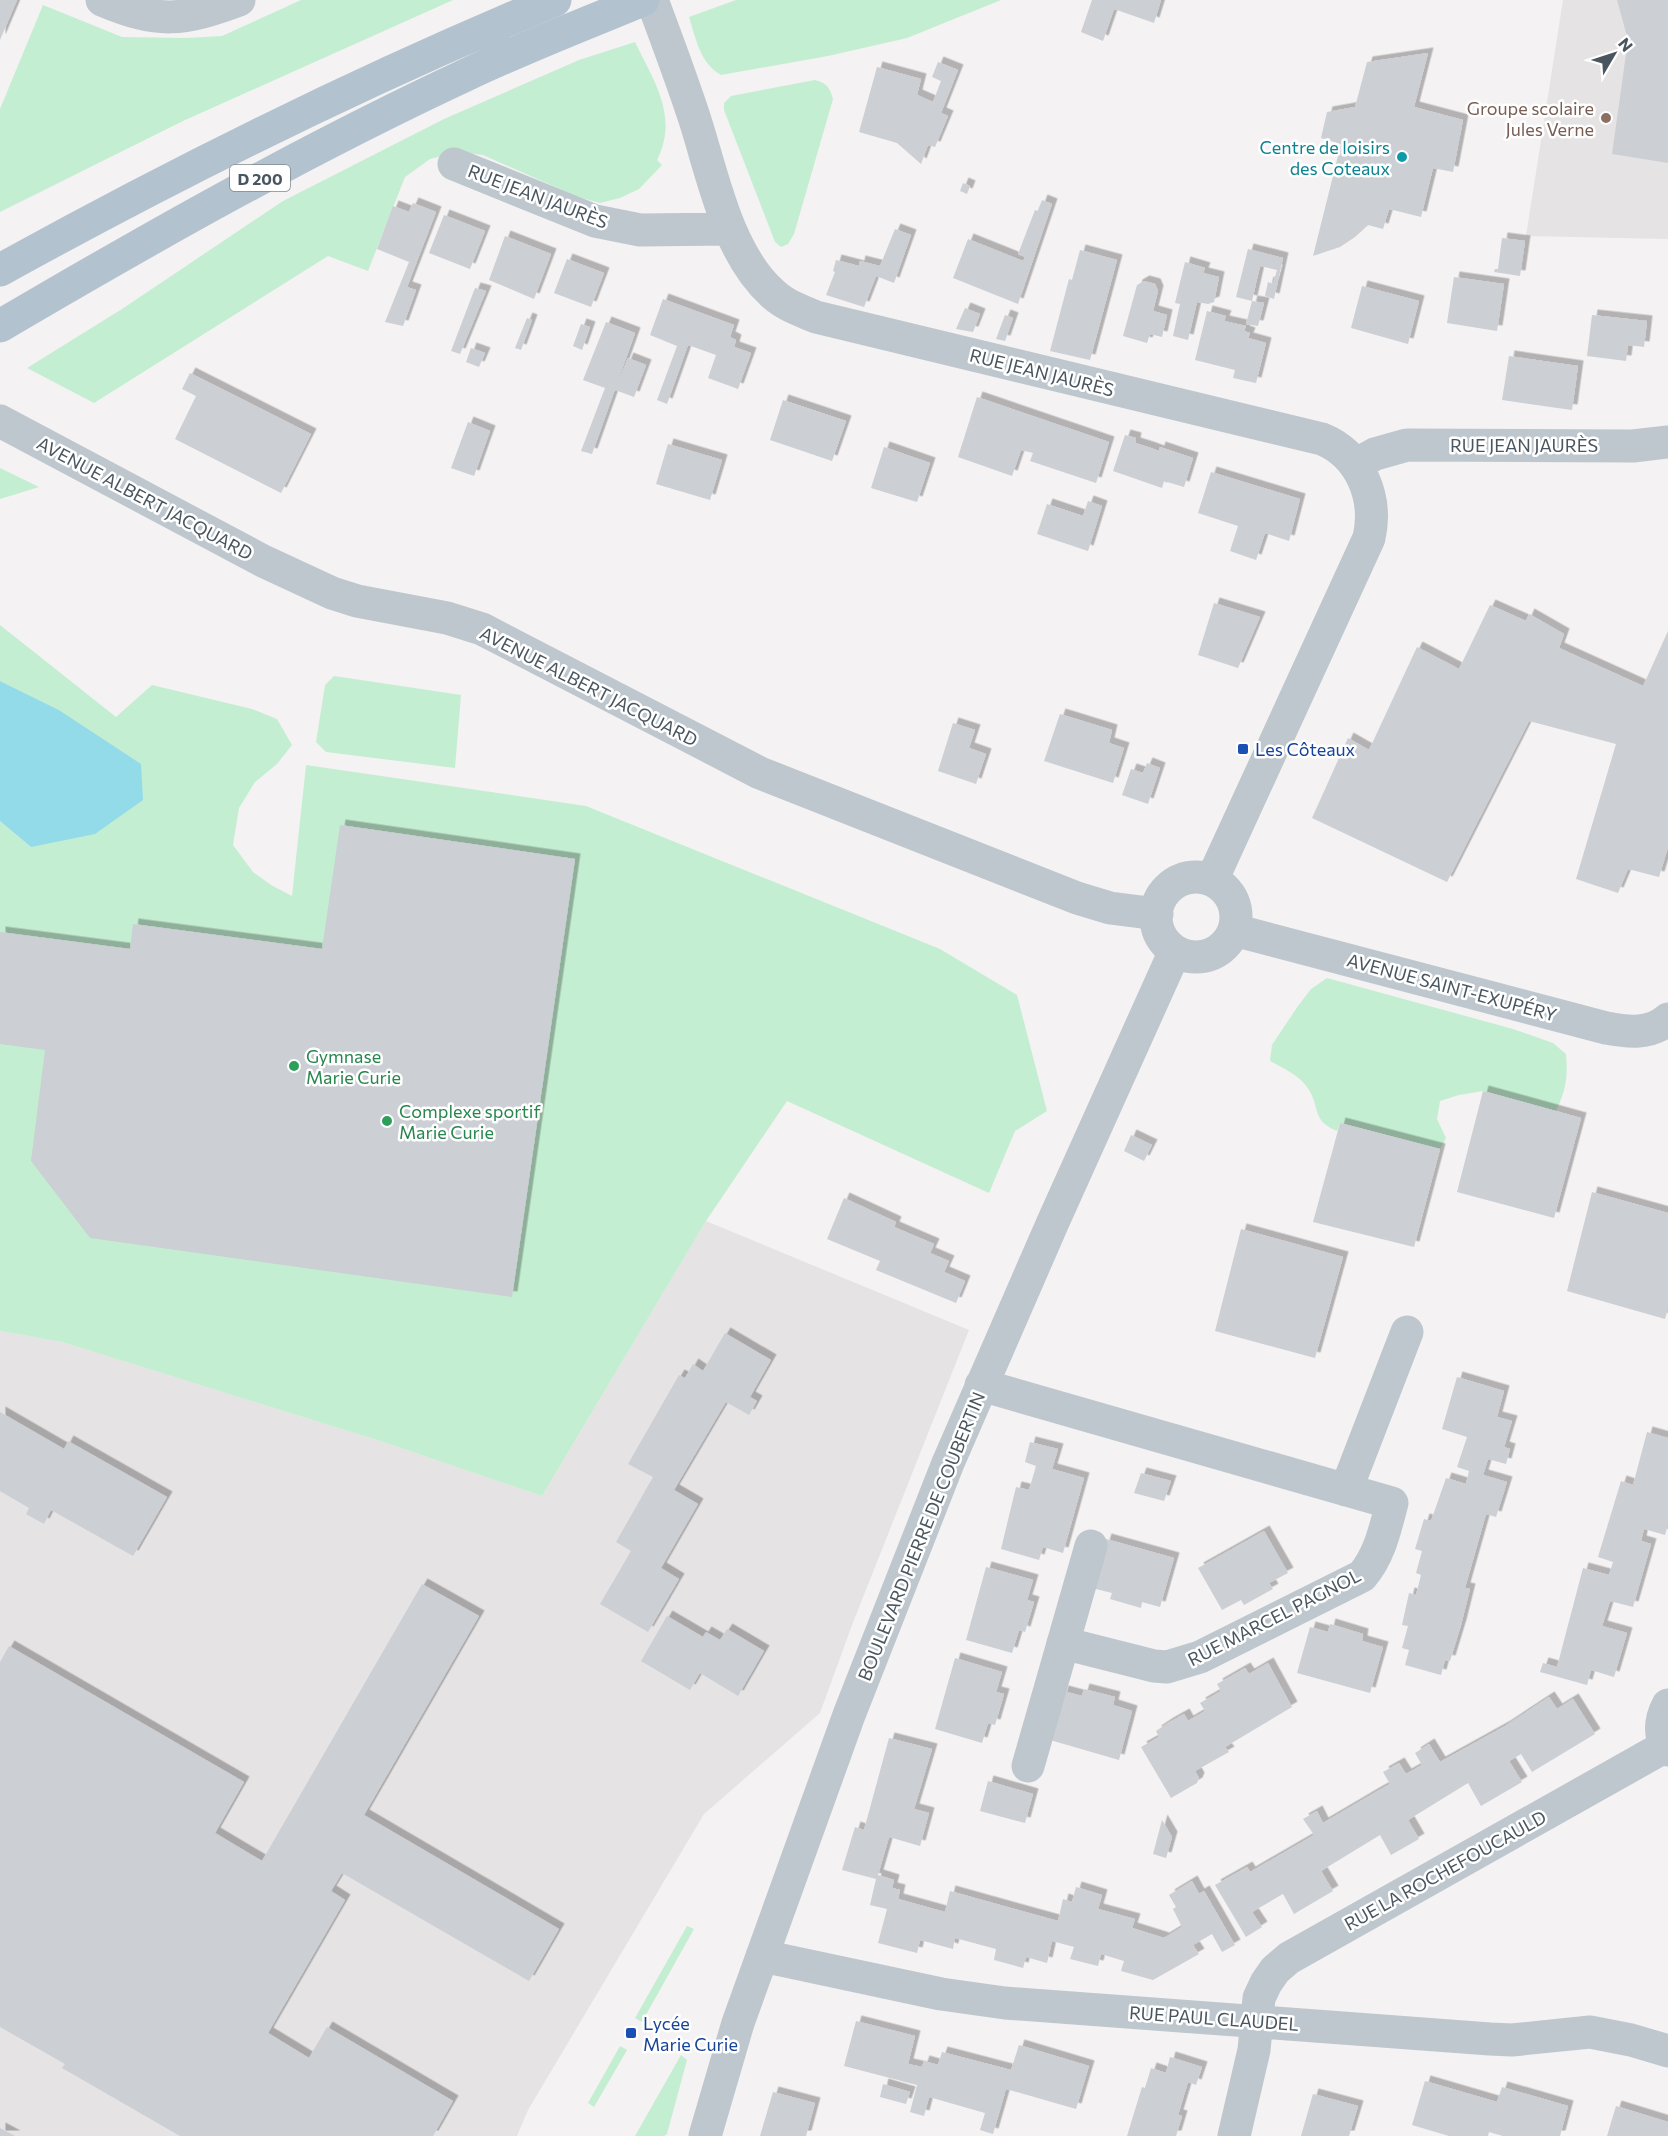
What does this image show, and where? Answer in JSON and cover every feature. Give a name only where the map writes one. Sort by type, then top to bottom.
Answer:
[{"type":"main road","name":"D 200","points":[[0,270],[160,183],[221,153],[412,62],[555,0]]},
{"type":"main road","name":"D 200","points":[[0,326],[174,225],[287,164],[469,73],[643,0]]},
{"type":"street","points":[[102,0],[138,14],[155,18],[172,18],[209,10],[239,0]]},
{"type":"street","points":[[652,0],[686,93],[729,229]]},
{"type":"street","name":"RUE JEAN JAURÈS","points":[[454,164],[595,221],[640,230],[729,229],[750,267],[772,293],[785,303],[816,317],[1322,440],[1342,450],[1355,465],[1375,454],[1407,445],[1633,446],[1668,442]]},
{"type":"street","name":"AVENUE ALBERT JACQUARD","points":[[0,421],[263,561],[332,593],[357,601],[447,618],[482,629],[760,773],[1077,898],[1110,908],[1156,914]]},
{"type":"street","points":[[1212,880],[1369,538],[1372,528],[1371,502],[1367,484],[1355,465]]},
{"type":"street","points":[[1199,877],[1212,880],[1223,887],[1232,898],[1236,916],[1234,930],[1223,946],[1213,953],[1194,957],[1175,951],[1162,938],[1157,926],[1156,914],[1163,895],[1178,881],[1199,877]]},
{"type":"street","name":"AVENUE SAINT-EXUPÉRY","points":[[1234,930],[1606,1028],[1635,1032],[1661,1025],[1668,1019]]},
{"type":"street","name":"BOULEVARD PIERRE DE COUBERTIN","points":[[705,2136],[735,2034],[849,1715],[981,1384],[1175,951]]},
{"type":"street","points":[[1346,1490],[1407,1332]]},
{"type":"street","name":"RUE MARCEL PAGNOL","points":[[981,1384],[1392,1503],[1377,1554],[1371,1566],[1362,1576],[1200,1657],[1174,1665],[1154,1666],[1063,1643]]},
{"type":"street","points":[[1029,1766],[1091,1546]]},
{"type":"street","points":[[1667,1748],[1661,1726],[1668,1706]]},
{"type":"street","name":"RUE LA ROCHEFOUCAULD","points":[[1234,2136],[1254,2050],[1259,1998],[1275,1970],[1289,1958],[1667,1748]]},
{"type":"street","name":"RUE PAUL CLAUDEL","points":[[762,1956],[941,1994],[1005,2003],[1490,2039],[1512,2040],[1590,2032],[1631,2040],[1668,2051]]},
{"type":"shaded area","name":"Groupe scolaire Jules Verne","points":[[1563,0],[1668,0],[1668,239],[1526,236]]},
{"type":"shaded area","points":[[706,1221],[969,1330],[852,1625],[820,1713],[704,1814],[528,2110],[517,2136],[0,2136],[0,1331],[62,1342],[380,1441],[542,1496]]},
{"type":"green space","points":[[301,0],[453,0],[183,121],[0,212],[0,109],[43,5],[122,37],[186,38],[222,36]]},
{"type":"green space","points":[[736,0],[1001,0],[907,38],[828,56],[721,75],[703,57],[689,17]]},
{"type":"green space","points":[[635,42],[656,85],[665,114],[666,129],[657,160],[662,165],[639,189],[620,198],[600,203],[578,197],[483,155],[458,152],[430,159],[405,177],[368,271],[328,256],[94,403],[27,368],[122,309],[283,201],[444,119],[579,60]]},
{"type":"green space","points":[[815,80],[827,86],[833,99],[794,234],[788,244],[781,247],[775,242],[724,110],[724,103],[731,96]]},
{"type":"green space","points":[[0,468],[39,487],[0,499]]},
{"type":"green space","name":"Complexe sportif Marie Curie","points":[[0,625],[116,717],[152,685],[252,709],[277,719],[292,745],[277,764],[255,782],[239,808],[233,845],[253,872],[292,896],[306,765],[586,806],[940,949],[1017,995],[1047,1111],[1015,1131],[989,1193],[787,1101],[706,1221],[542,1496],[380,1441],[62,1342],[0,1331],[0,821],[31,847],[140,764],[59,710],[0,681]]},
{"type":"green space","points":[[334,676],[461,695],[455,768],[326,752],[316,742],[325,685]]},
{"type":"green space","points":[[1327,978],[1513,1029],[1553,1043],[1566,1054],[1567,1062],[1564,1090],[1556,1111],[1483,1091],[1440,1101],[1437,1119],[1446,1138],[1440,1149],[1340,1123],[1337,1131],[1329,1127],[1320,1118],[1306,1085],[1270,1061],[1272,1045],[1298,1006],[1311,989]]},
{"type":"green space","points":[[687,1926],[694,1929],[642,2022],[635,2018]]},
{"type":"green space","points":[[620,2046],[627,2050],[594,2107],[588,2103]]},
{"type":"green space","points":[[681,2055],[687,2060],[667,2134],[664,2136],[635,2136]]},
{"type":"water","points":[[0,681],[59,710],[141,764],[143,800],[95,834],[31,847],[0,821]]},
{"type":"building","points":[[0,0],[17,0],[0,40]]},
{"type":"building","points":[[1092,0],[1161,0],[1154,23],[1114,9],[1103,41],[1081,32]]},
{"type":"building","points":[[1617,0],[1668,0],[1668,163],[1612,154],[1628,40]]},
{"type":"building","name":"Centre de loisirs des Coteaux","points":[[1428,53],[1414,107],[1463,120],[1453,172],[1433,168],[1421,217],[1389,209],[1383,229],[1368,225],[1340,247],[1313,256],[1341,144],[1321,138],[1327,112],[1355,107],[1367,62]]},
{"type":"building","points":[[938,62],[958,70],[941,113],[948,116],[935,147],[928,145],[921,164],[897,143],[859,132],[877,67],[921,79],[917,95],[933,102],[941,81],[932,77]]},
{"type":"building","points":[[963,183],[970,186],[967,194],[960,191]]},
{"type":"building","points":[[1042,200],[1052,204],[1018,304],[953,278],[968,239],[1023,261],[1025,257],[1018,254],[1035,210],[1038,211]]},
{"type":"building","points":[[413,203],[436,212],[407,287],[416,290],[403,326],[385,322],[409,262],[377,249],[393,206],[409,212]]},
{"type":"building","points":[[444,215],[485,231],[470,269],[429,253]]},
{"type":"building","points":[[895,229],[911,235],[894,283],[876,276],[864,307],[826,295],[835,272],[833,271],[836,260],[859,266],[860,261],[880,266]]},
{"type":"building","points":[[505,236],[551,254],[534,299],[489,280]]},
{"type":"building","points":[[1502,238],[1525,241],[1520,276],[1494,272],[1498,269]]},
{"type":"building","points":[[1248,249],[1283,258],[1274,299],[1265,296],[1268,282],[1273,284],[1277,270],[1260,266],[1252,301],[1236,297]]},
{"type":"building","points":[[1080,250],[1117,260],[1090,360],[1050,351],[1069,279],[1072,280]]},
{"type":"building","points":[[567,259],[604,273],[591,307],[554,293]]},
{"type":"building","points":[[1185,262],[1205,268],[1203,273],[1219,277],[1214,302],[1208,304],[1197,302],[1188,340],[1173,336],[1180,304],[1175,303]]},
{"type":"building","points":[[1454,277],[1504,284],[1497,331],[1447,323]]},
{"type":"building","points":[[1144,281],[1155,284],[1158,291],[1153,311],[1167,315],[1162,337],[1150,334],[1147,343],[1123,336],[1137,285]]},
{"type":"building","points":[[1362,286],[1419,301],[1408,344],[1351,328]]},
{"type":"building","points":[[475,288],[486,291],[460,354],[451,351]]},
{"type":"building","points":[[663,299],[734,325],[730,337],[736,340],[734,347],[751,353],[738,389],[708,378],[716,355],[688,345],[667,404],[657,400],[677,346],[650,335]]},
{"type":"building","points":[[1252,301],[1264,303],[1258,326],[1246,324]]},
{"type":"building","points":[[965,308],[980,314],[973,332],[956,329]]},
{"type":"building","points":[[1207,311],[1226,316],[1224,321],[1246,326],[1244,331],[1250,333],[1248,338],[1266,343],[1256,383],[1233,378],[1235,370],[1195,360]]},
{"type":"building","points":[[1005,315],[1013,318],[1005,341],[996,339]]},
{"type":"building","points":[[1592,315],[1647,321],[1644,347],[1628,345],[1626,361],[1587,356]]},
{"type":"building","points":[[527,318],[532,320],[521,350],[515,348]]},
{"type":"building","points":[[606,322],[635,333],[592,454],[581,451],[605,388],[583,380]]},
{"type":"building","points":[[581,324],[590,327],[582,350],[573,346]]},
{"type":"building","points":[[471,348],[485,353],[479,367],[466,362]]},
{"type":"building","points":[[1509,356],[1578,366],[1572,410],[1502,400]]},
{"type":"building","points":[[628,358],[646,365],[634,397],[615,390]]},
{"type":"building","points":[[190,373],[311,434],[281,493],[175,439],[196,396],[182,389]]},
{"type":"building","points":[[977,397],[1109,442],[1096,483],[1030,461],[1033,453],[1021,450],[1012,476],[958,457]]},
{"type":"building","points":[[783,400],[846,421],[832,461],[770,440]]},
{"type":"building","points":[[468,422],[490,431],[474,476],[451,468]]},
{"type":"building","points":[[1125,435],[1136,438],[1135,443],[1159,451],[1160,447],[1193,458],[1184,487],[1164,481],[1162,488],[1113,471]]},
{"type":"building","points":[[668,444],[722,460],[710,500],[656,484]]},
{"type":"building","points":[[884,447],[930,463],[917,502],[871,488]]},
{"type":"building","points":[[1211,472],[1300,499],[1289,541],[1265,533],[1256,560],[1230,551],[1238,526],[1198,513]]},
{"type":"building","points":[[1088,501],[1102,506],[1088,551],[1037,534],[1047,504],[1083,516]]},
{"type":"building","points":[[1214,603],[1260,617],[1238,668],[1198,655]]},
{"type":"building","points":[[1490,605],[1526,621],[1529,614],[1564,634],[1559,648],[1643,686],[1668,631],[1668,847],[1659,877],[1628,869],[1618,893],[1576,879],[1616,744],[1529,721],[1447,882],[1312,818],[1348,738],[1369,750],[1417,647],[1459,669]]},
{"type":"building","points":[[1060,714],[1112,730],[1109,743],[1124,748],[1113,783],[1044,761]]},
{"type":"building","points":[[953,723],[975,730],[969,748],[986,754],[976,784],[938,771]]},
{"type":"building","points":[[1147,763],[1160,768],[1148,804],[1122,795],[1131,769],[1143,773]]},
{"type":"building","name":"Gymnase Marie Curie","points":[[340,825],[575,859],[512,1297],[90,1238],[31,1161],[45,1050],[0,1044],[0,932],[130,949],[133,924],[322,949]]},
{"type":"building","points":[[1483,1091],[1581,1118],[1554,1218],[1457,1192]]},
{"type":"building","points":[[1340,1123],[1440,1149],[1414,1247],[1313,1222]]},
{"type":"building","points":[[1131,1135],[1152,1145],[1144,1161],[1124,1151]]},
{"type":"building","points":[[1592,1192],[1668,1213],[1668,1308],[1665,1319],[1567,1291]]},
{"type":"building","points":[[844,1198],[896,1222],[894,1227],[934,1244],[930,1253],[949,1261],[944,1272],[965,1281],[956,1303],[876,1270],[880,1261],[827,1239]]},
{"type":"building","points":[[1241,1229],[1343,1257],[1315,1358],[1215,1331]]},
{"type":"building","points":[[725,1333],[771,1360],[750,1397],[757,1401],[749,1415],[726,1402],[674,1490],[698,1504],[661,1568],[679,1579],[648,1632],[600,1604],[631,1551],[616,1542],[653,1477],[628,1464],[679,1375],[685,1378],[693,1364],[703,1371]]},
{"type":"building","points":[[1457,1377],[1504,1391],[1497,1417],[1512,1421],[1504,1447],[1510,1449],[1506,1464],[1488,1459],[1483,1475],[1507,1482],[1496,1517],[1486,1514],[1465,1588],[1470,1589],[1461,1625],[1450,1661],[1445,1660],[1441,1675],[1405,1665],[1409,1650],[1402,1648],[1408,1626],[1402,1625],[1409,1593],[1416,1595],[1421,1575],[1416,1573],[1422,1551],[1415,1549],[1424,1519],[1431,1521],[1446,1478],[1466,1484],[1469,1471],[1457,1467],[1467,1437],[1442,1429]]},
{"type":"building","points":[[0,1412],[64,1449],[68,1441],[167,1497],[133,1556],[51,1510],[44,1524],[26,1514],[29,1508],[0,1491]]},
{"type":"building","points":[[1647,1432],[1668,1438],[1668,1524],[1665,1535],[1644,1529],[1641,1541],[1651,1544],[1633,1607],[1610,1601],[1602,1626],[1627,1633],[1614,1677],[1591,1670],[1587,1685],[1540,1672],[1543,1663],[1557,1667],[1583,1568],[1609,1575],[1613,1562],[1598,1557],[1621,1481],[1633,1485]]},
{"type":"building","points":[[1030,1442],[1058,1449],[1052,1469],[1084,1478],[1063,1553],[1043,1547],[1039,1560],[1001,1549],[1016,1487],[1029,1490],[1036,1466],[1025,1462]]},
{"type":"building","points":[[1141,1473],[1171,1481],[1164,1501],[1134,1493]]},
{"type":"building","points":[[1264,1531],[1288,1573],[1269,1583],[1273,1589],[1244,1605],[1241,1600],[1222,1610],[1198,1568]]},
{"type":"building","points":[[1106,1539],[1174,1558],[1160,1607],[1142,1602],[1141,1608],[1110,1599],[1112,1593],[1092,1588]]},
{"type":"building","points":[[986,1567],[1033,1580],[1027,1600],[1034,1602],[1025,1632],[1019,1630],[1012,1653],[966,1640]]},
{"type":"building","points":[[422,1584],[479,1616],[364,1815],[559,1929],[529,1981],[342,1873],[331,1891],[345,1900],[268,2033],[309,2058],[327,2027],[453,2101],[433,2136],[180,2136],[62,2068],[65,2064],[0,2027],[0,1662],[9,1646],[244,1782],[215,1833],[262,1861]]},
{"type":"building","points":[[667,1616],[703,1637],[706,1632],[720,1640],[727,1629],[764,1651],[738,1696],[700,1673],[690,1690],[641,1661]]},
{"type":"building","points":[[1330,1624],[1363,1634],[1362,1641],[1383,1647],[1370,1693],[1297,1673],[1310,1627],[1328,1632]]},
{"type":"building","points":[[955,1658],[1002,1672],[996,1692],[1004,1694],[995,1725],[988,1723],[982,1743],[935,1729]]},
{"type":"building","points":[[1268,1663],[1292,1707],[1225,1747],[1229,1752],[1195,1771],[1199,1778],[1197,1783],[1171,1798],[1141,1747],[1159,1737],[1156,1731],[1184,1714],[1188,1721],[1205,1711],[1200,1703],[1221,1691],[1217,1684],[1245,1668],[1249,1674]]},
{"type":"building","points":[[1084,1689],[1115,1697],[1113,1705],[1132,1711],[1119,1760],[1050,1740],[1063,1691],[1082,1696]]},
{"type":"building","points":[[1549,1697],[1557,1709],[1573,1699],[1595,1734],[1532,1772],[1521,1754],[1509,1761],[1522,1782],[1481,1806],[1468,1783],[1408,1820],[1419,1839],[1391,1855],[1380,1835],[1321,1871],[1333,1891],[1294,1914],[1283,1894],[1252,1912],[1262,1927],[1246,1937],[1215,1885],[1247,1867],[1250,1872],[1314,1835],[1303,1819],[1317,1811],[1323,1823],[1390,1784],[1383,1772],[1399,1763],[1406,1774],[1422,1765],[1415,1753],[1429,1744],[1440,1762],[1505,1726]]},
{"type":"building","points":[[889,1738],[932,1749],[914,1809],[929,1813],[920,1846],[889,1837],[878,1875],[894,1880],[892,1888],[900,1890],[898,1899],[945,1912],[950,1891],[1058,1921],[1063,1899],[1072,1902],[1076,1887],[1102,1895],[1098,1909],[1135,1919],[1132,1928],[1164,1938],[1182,1927],[1173,1909],[1176,1907],[1169,1895],[1192,1881],[1199,1894],[1204,1891],[1235,1945],[1222,1952],[1212,1934],[1193,1945],[1199,1954],[1153,1980],[1121,1971],[1124,1961],[1101,1954],[1098,1966],[1070,1959],[1074,1947],[1052,1941],[1047,1963],[1026,1957],[1023,1968],[994,1960],[996,1949],[955,1938],[953,1949],[920,1940],[917,1953],[878,1943],[887,1909],[870,1905],[876,1879],[842,1870],[855,1827],[864,1830]]},
{"type":"building","points":[[988,1781],[1033,1794],[1025,1823],[980,1811]]},
{"type":"building","points":[[1162,1820],[1172,1837],[1166,1858],[1153,1854]]},
{"type":"building","points":[[856,2021],[915,2036],[908,2064],[922,2067],[924,2061],[938,2065],[942,2052],[1011,2070],[1019,2045],[1089,2066],[1076,2109],[1006,2089],[993,2134],[980,2130],[985,2113],[929,2097],[924,2116],[910,2112],[917,2085],[844,2066]]},
{"type":"building","points":[[1170,2057],[1202,2067],[1196,2085],[1188,2082],[1178,2115],[1182,2116],[1176,2136],[1127,2136],[1142,2087],[1145,2088],[1151,2068],[1166,2073]]},
{"type":"building","points":[[1425,2081],[1497,2102],[1502,2087],[1568,2106],[1560,2136],[1503,2136],[1489,2132],[1488,2136],[1449,2136],[1412,2125]]},
{"type":"building","points":[[883,2084],[910,2092],[906,2104],[880,2097]]},
{"type":"building","points":[[773,2092],[815,2103],[806,2136],[760,2136]]},
{"type":"building","points":[[1313,2094],[1358,2106],[1349,2136],[1301,2136]]},
{"type":"building","points":[[1616,2106],[1668,2122],[1668,2136],[1607,2136]]},
{"type":"building","points":[[0,2128],[15,2136],[0,2136]]},
{"type":"place","name":"Groupe scolaire Jules Verne","points":[[1606,118]]},
{"type":"place","name":"Centre de loisirs des Coteaux","points":[[1402,157]]},
{"type":"place","name":"Les Côteaux","points":[[1243,749]]},
{"type":"place","name":"Gymnase Marie Curie","points":[[294,1066]]},
{"type":"place","name":"Complexe sportif Marie Curie","points":[[387,1121]]},
{"type":"place","name":"Lycée Marie Curie","points":[[631,2033]]}]
